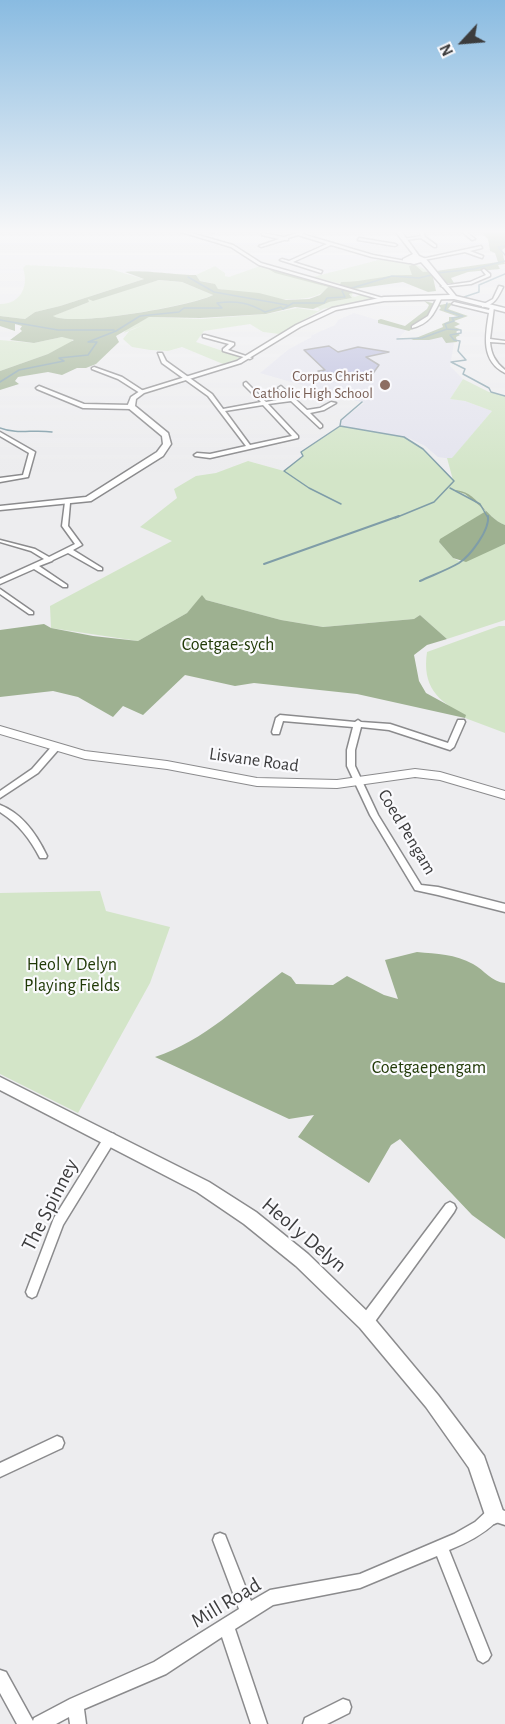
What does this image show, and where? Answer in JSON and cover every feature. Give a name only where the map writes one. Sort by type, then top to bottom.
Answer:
[{"type":"main road","name":"Lisvane Road","points":[[0,730],[92,757],[167,765],[257,782],[310,785],[403,774],[430,774],[505,795]]},
{"type":"street","points":[[131,406],[133,398],[146,390],[250,358],[327,311]]},
{"type":"street","points":[[414,327],[430,317],[433,311]]},
{"type":"street","points":[[489,311],[488,350],[495,366],[505,372]]},
{"type":"street","points":[[205,336],[232,344],[224,349],[250,358]]},
{"type":"street","points":[[489,340],[505,342]]},
{"type":"street","points":[[160,354],[164,362],[188,378],[224,410],[233,429],[248,446]]},
{"type":"street","points":[[94,368],[146,390]]},
{"type":"street","points":[[197,455],[210,456],[296,437],[246,384]]},
{"type":"street","points":[[0,508],[67,503],[98,495],[165,449],[167,439],[162,430],[131,406],[83,406],[39,388]]},
{"type":"street","points":[[281,388],[320,426]]},
{"type":"street","points":[[224,410],[291,399]]},
{"type":"street","points":[[206,404],[216,402]]},
{"type":"street","points":[[306,412],[322,409],[333,403]]},
{"type":"street","points":[[0,434],[32,452],[26,476],[0,480]]},
{"type":"street","points":[[0,582],[70,551],[80,543],[65,526],[67,503]]},
{"type":"street","points":[[2,541],[33,550],[50,560]]},
{"type":"street","points":[[70,551],[100,569]]},
{"type":"street","points":[[36,567],[65,586]]},
{"type":"street","points":[[0,591],[31,614]]},
{"type":"street","points":[[276,732],[280,718],[358,723],[399,729],[450,747],[461,722]]},
{"type":"street","name":"Coed Pengam","points":[[358,723],[351,750],[351,766],[374,815],[418,888],[505,908]]},
{"type":"street","points":[[0,795],[34,771],[56,747]]},
{"type":"street","points":[[0,808],[24,825],[36,840],[43,856]]},
{"type":"street","name":"Heol y Delyn","points":[[0,1083],[180,1173],[250,1218],[302,1260],[366,1322],[411,1374],[477,1463],[500,1516]]},
{"type":"street","name":"The Spinney","points":[[32,1292],[58,1222],[110,1138]]},
{"type":"street","points":[[366,1322],[450,1209]]},
{"type":"street","points":[[0,1470],[57,1443]]},
{"type":"street","name":"Mill Road","points":[[40,1724],[76,1705],[160,1668],[247,1611],[280,1595],[360,1581],[441,1548],[500,1516]]},
{"type":"street","points":[[220,1540],[247,1611]]},
{"type":"street","points":[[441,1548],[483,1655]]},
{"type":"street","points":[[225,1625],[259,1724]]},
{"type":"street","points":[[0,1678],[26,1724]]},
{"type":"street","points":[[76,1705],[78,1724]]},
{"type":"street","points":[[311,1724],[343,1707]]},
{"type":"shaded area","name":"Corpus Christi Catholic High School","points":[[354,313],[407,329],[399,338],[424,339],[445,328],[454,344],[450,366],[463,379],[450,399],[465,401],[492,411],[452,459],[438,457],[425,446],[409,438],[340,427],[343,419],[364,403],[260,373],[289,349]]},
{"type":"green space","points":[[0,311],[37,311],[25,319],[0,316]]},
{"type":"green space","points":[[64,311],[144,311],[83,319],[64,319],[52,316]]},
{"type":"green space","points":[[65,311],[53,316],[64,319],[83,319],[145,311],[277,311],[200,318],[149,317],[116,336],[119,342],[96,364],[86,368],[77,368],[62,375],[48,372],[18,377],[15,381],[19,384],[0,390],[0,371],[48,354],[74,340],[62,337],[34,343],[10,340],[22,331],[20,329],[22,326],[15,324],[15,331],[0,326],[0,316],[25,319],[35,312]]},
{"type":"green space","points":[[280,311],[319,311],[279,334],[263,332],[250,324],[204,331],[196,342],[241,357],[237,359],[244,357],[223,364],[182,347],[168,351],[150,350],[132,347],[123,339],[129,331],[124,333],[126,329],[149,317],[201,319]]},
{"type":"green space","points":[[424,311],[433,311],[431,313],[434,315],[409,331],[378,323],[378,320],[405,326]]},
{"type":"green space","points":[[443,311],[455,311],[468,316],[454,321],[460,324],[454,327],[460,329],[456,332],[460,335],[456,337],[457,342],[446,343],[442,337],[411,340],[443,327],[442,324],[449,321],[449,317],[459,317]]},
{"type":"green space","points":[[62,337],[71,338],[73,342],[48,354],[0,371],[0,340],[34,343]]},
{"type":"green space","points":[[463,379],[489,392],[505,396],[505,525],[492,517],[475,499],[469,495],[454,491],[465,494],[486,511],[439,542],[453,558],[461,562],[505,544],[505,620],[447,639],[420,615],[414,619],[323,627],[281,620],[206,600],[202,596],[187,613],[138,641],[51,628],[50,606],[172,541],[140,527],[177,498],[174,489],[196,476],[216,473],[248,461],[284,471],[303,456],[301,452],[340,426],[404,437],[423,449],[453,480],[447,458],[452,458],[492,411],[465,401],[450,399]]},
{"type":"green space","points":[[453,490],[469,494],[505,525],[505,544],[466,562],[453,558],[439,542],[440,539],[486,511],[465,494]]},
{"type":"green space","name":"Coetgae-sych","points":[[202,595],[206,600],[281,620],[323,627],[414,619],[420,615],[447,639],[427,645],[414,655],[419,681],[426,693],[466,715],[465,718],[357,694],[254,683],[235,686],[185,675],[143,715],[123,706],[113,717],[78,697],[53,691],[0,697],[0,630],[44,624],[51,628],[93,636],[138,641],[187,613]]},
{"type":"green space","points":[[499,626],[505,626],[505,733],[465,718],[465,715],[439,698],[429,683],[426,664],[427,652]]},
{"type":"green space","name":"Heol Y Delyn Playing Fields","points":[[100,891],[106,911],[170,927],[150,983],[78,1113],[0,1074],[0,893]]},
{"type":"green space","name":"Coetgaepengam","points":[[417,952],[459,958],[505,983],[505,1239],[472,1215],[400,1139],[391,1145],[369,1183],[298,1137],[314,1115],[289,1119],[155,1057],[173,1050],[206,1031],[282,972],[291,977],[296,984],[333,985],[347,976],[384,995],[398,999],[385,960]]},
{"type":"building","points":[[329,346],[338,352],[358,347],[389,352],[366,357],[379,365],[369,379],[346,375],[327,379],[318,371],[325,370],[304,350]]},
{"type":"waterway","points":[[0,382],[19,370],[64,361],[59,358],[88,355],[97,342],[88,342],[116,331],[140,316],[180,311]]},
{"type":"waterway","points":[[447,329],[445,324],[454,321],[452,318],[463,316],[449,311]]},
{"type":"waterway","points":[[0,320],[58,330],[114,330]]},
{"type":"waterway","points":[[397,339],[422,338],[447,329]]},
{"type":"waterway","points":[[447,329],[461,330],[461,333],[450,335],[454,340],[460,341],[458,351],[466,360],[451,362],[465,369],[463,374],[489,388],[491,392],[505,396]]},
{"type":"waterway","points":[[340,426],[341,420],[362,402]]},
{"type":"waterway","points":[[340,426],[404,437],[423,449],[454,481],[434,502],[395,518]]},
{"type":"waterway","points":[[340,426],[301,452],[303,456],[284,471],[309,488],[341,504]]},
{"type":"waterway","points":[[0,428],[13,431],[52,432]]},
{"type":"waterway","points":[[450,488],[480,504],[488,518]]},
{"type":"waterway","points":[[264,564],[399,516]]},
{"type":"waterway","points":[[420,581],[463,560],[483,535],[488,518]]},
{"type":"place","name":"Corpus Christi Catholic High School","points":[[385,385]]}]
